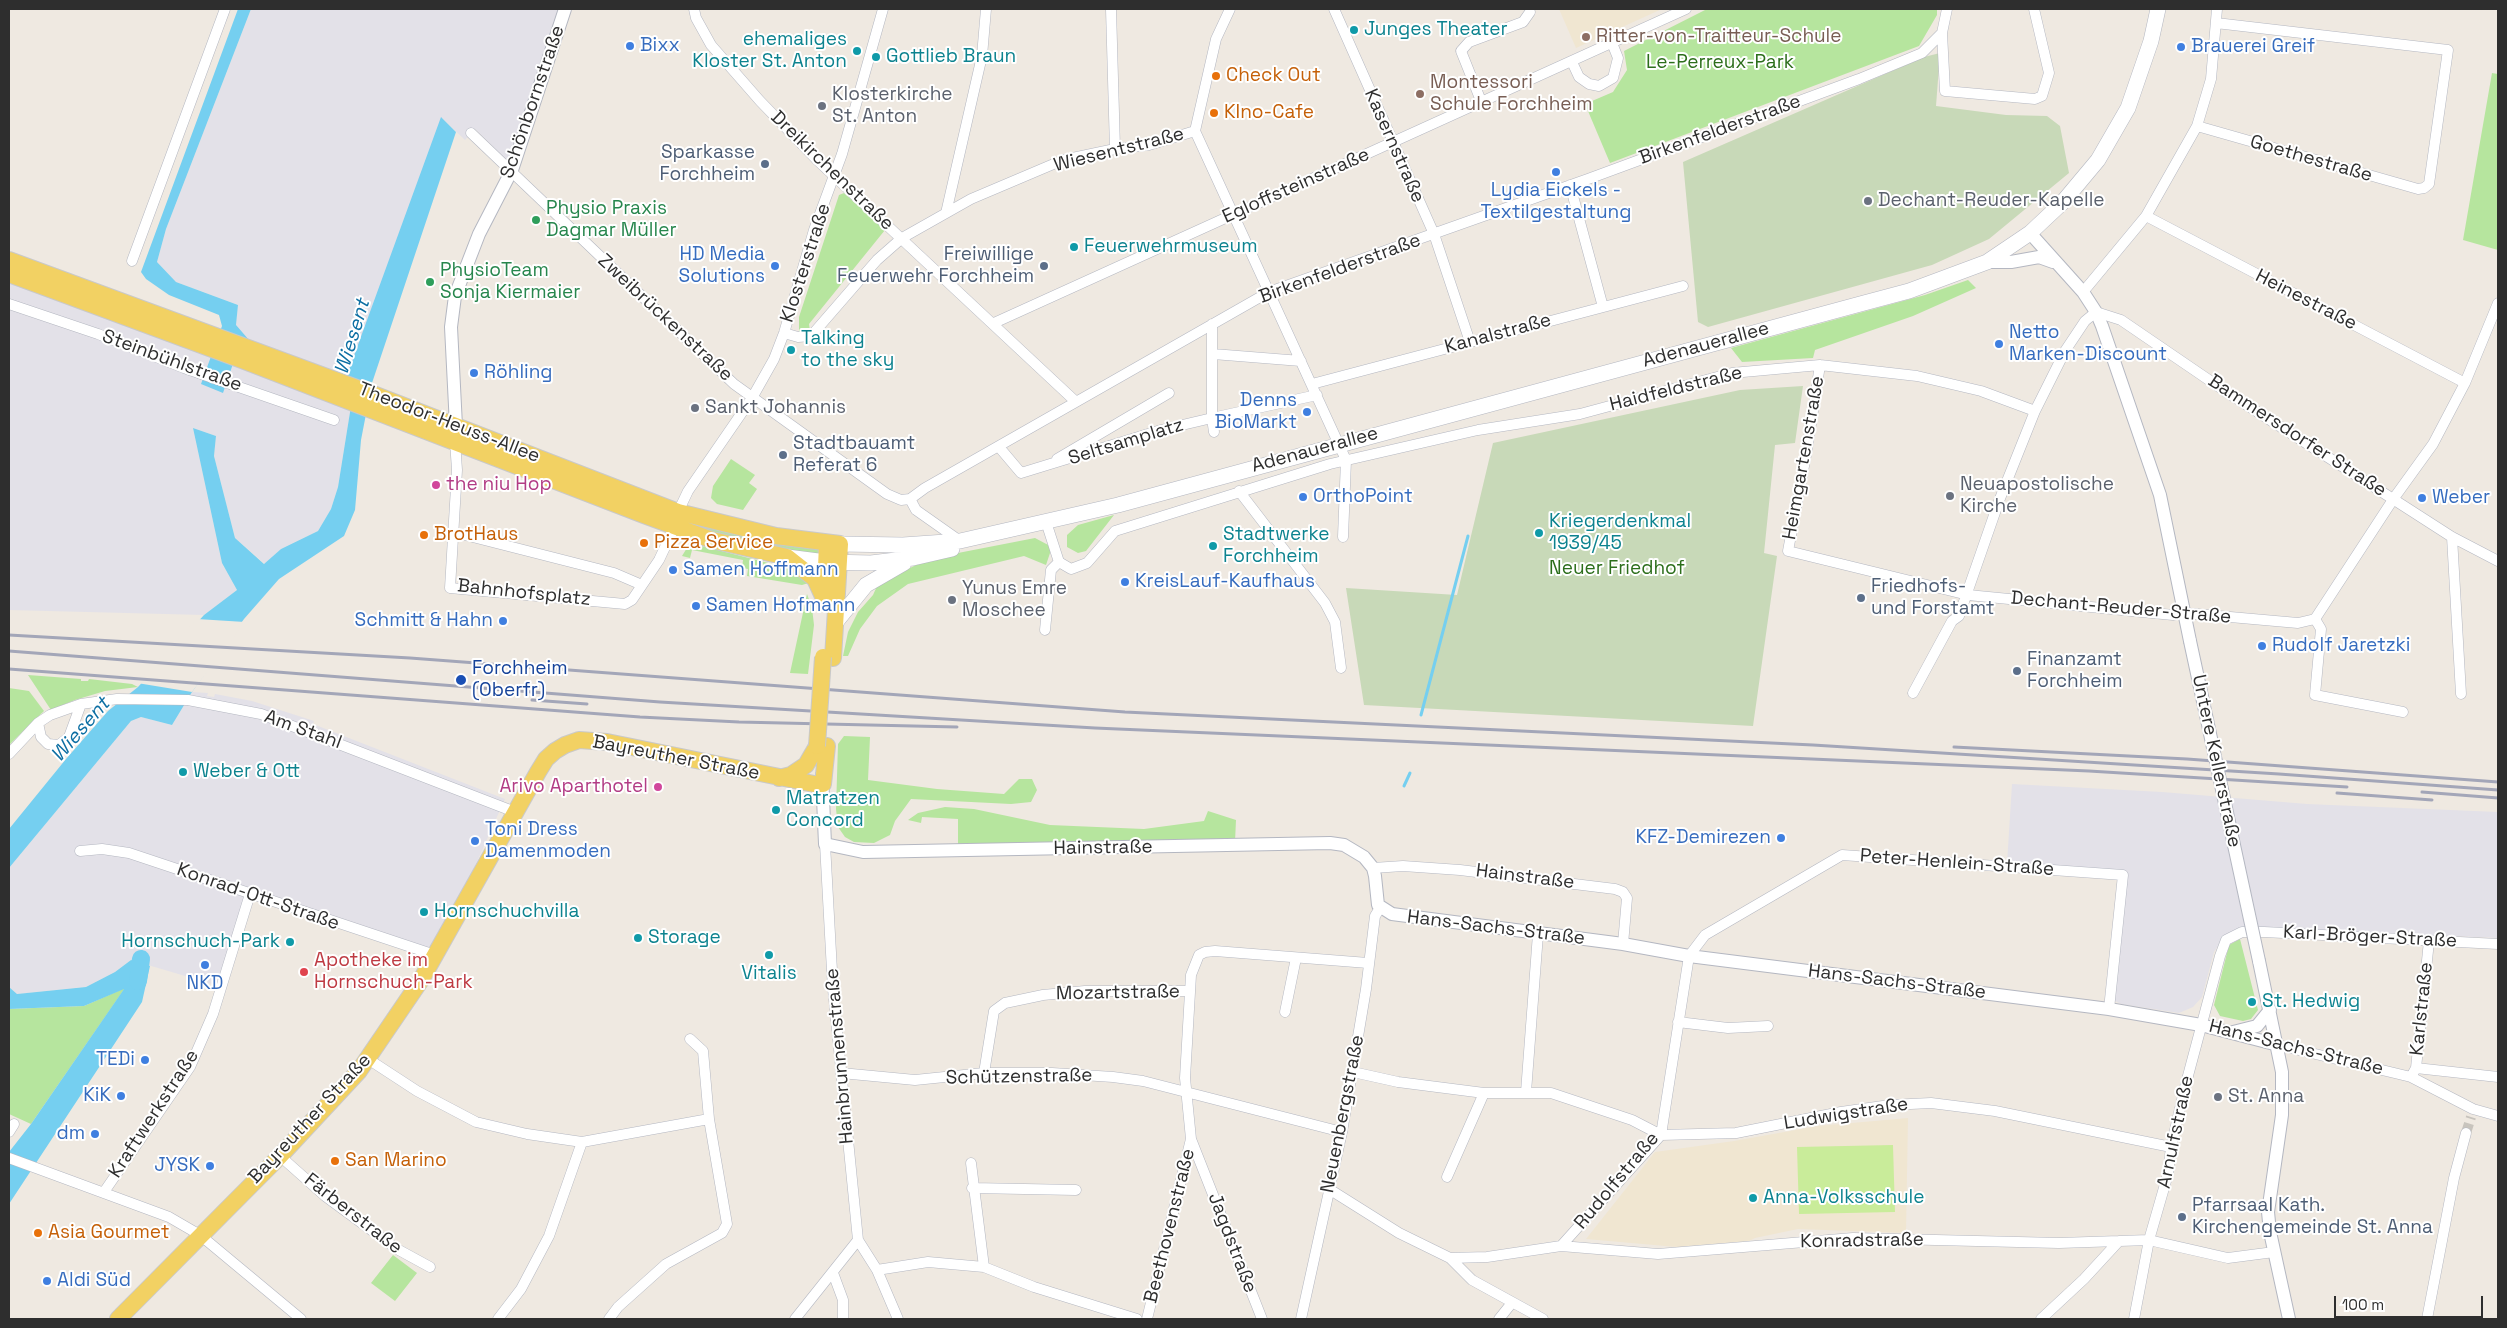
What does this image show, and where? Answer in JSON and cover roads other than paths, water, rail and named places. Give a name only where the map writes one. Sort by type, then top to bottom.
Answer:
[{"type":"main road","name":"Adenauerallee","points":[[833,543],[903,545],[960,541],[1118,505],[1909,291],[1988,262],[2030,233],[2080,183],[2112,138],[2128,108],[2140,75],[2158,9]]},
{"type":"main road","name":"Theodor-Heuss-Allee","points":[[9,260],[194,335],[372,401],[676,519],[712,540],[786,557],[832,563]]},
{"type":"main road","name":"Theodor-Heuss-Allee","points":[[9,274],[194,335]]},
{"type":"main road","name":"Adenauerallee","points":[[832,563],[871,563],[913,558],[1088,518],[1118,505]]},
{"type":"main road","name":"Theodor-Heuss-Allee","points":[[676,519],[776,536],[833,543]]},
{"type":"main road","points":[[823,784],[822,746],[828,658],[826,603],[833,543]]},
{"type":"main road","points":[[786,557],[807,571],[819,584],[826,603]]},
{"type":"main road","points":[[836,622],[866,585],[913,558]]},
{"type":"main road","points":[[828,658],[836,622],[832,563]]},
{"type":"main road","name":"Bayreuther Straße","points":[[118,1319],[280,1156],[368,1058],[435,955],[546,759],[565,744],[580,740],[607,742],[806,784],[823,784]]},
{"type":"main road","points":[[779,778],[791,774],[806,765],[822,746]]},
{"type":"street","points":[[132,261],[225,9]]},
{"type":"street","name":"Schönbornstraße","points":[[455,434],[451,313],[479,234],[512,170],[565,9]]},
{"type":"street","name":"Dreikirchenstraße","points":[[694,9],[696,18],[711,45],[760,101],[835,177],[994,323],[1075,401]]},
{"type":"street","name":"Klosterstraße","points":[[676,519],[688,491],[752,398],[784,333],[814,230],[835,177],[883,9]]},
{"type":"street","points":[[946,213],[982,56],[986,9]]},
{"type":"street","points":[[1110,9],[1115,149]]},
{"type":"street","name":"Wiesentstraße","points":[[784,333],[798,337],[811,336],[877,260],[902,238],[971,199],[1063,160],[1115,149],[1150,145],[1195,131],[1216,39],[1230,9]]},
{"type":"street","name":"Kasernstraße","points":[[1334,9],[1434,234],[1470,342]]},
{"type":"street","name":"Egloffsteinstraße","points":[[994,323],[1686,9]]},
{"type":"street","points":[[1948,9],[1942,33],[1945,91],[2035,99],[2042,96],[2049,73],[2034,9]]},
{"type":"street","points":[[2083,292],[2146,216],[2197,126],[2211,79],[2217,9]]},
{"type":"street","points":[[1481,101],[1461,51],[1469,42],[1523,22],[1530,12]]},
{"type":"street","name":"Goethestraße","points":[[2197,126],[2418,189],[2424,188],[2429,184],[2448,50],[2216,23]]},
{"type":"street","name":"Birkenfelderstraße","points":[[910,499],[925,488],[999,447],[1075,401],[1269,292],[1570,185],[1859,79],[1922,52],[1942,33]]},
{"type":"street","points":[[1572,62],[1578,77],[1590,84],[1599,86],[1613,78],[1618,58],[1612,43]]},
{"type":"street","points":[[1195,131],[1346,460],[1343,537]]},
{"type":"street","name":"Zweibrückenstraße","points":[[471,133],[512,170],[646,302],[752,398]]},
{"type":"street","points":[[1570,185],[1603,307]]},
{"type":"street","name":"Heinestraße","points":[[2146,216],[2465,382]]},
{"type":"street","name":"Untere Kellerstraße","points":[[2030,233],[2083,292],[2096,312],[2160,495],[2278,1045],[2282,1072],[2282,1115],[2268,1212],[2274,1252],[2289,1319]]},
{"type":"street","points":[[1988,262],[2011,262],[2039,257],[2057,264]]},
{"type":"street","name":"Kanalstraße","points":[[1312,384],[1683,286]]},
{"type":"street","name":"Steinbühlstraße","points":[[9,304],[98,334],[196,372],[334,420]]},
{"type":"street","points":[[2403,712],[2314,695],[2321,629],[2315,619],[2394,498],[2433,444],[2465,382],[2498,304]]},
{"type":"street","points":[[1913,693],[1952,621],[1959,616],[1968,595],[1999,501],[2036,411],[2065,351],[2085,321],[2096,312]]},
{"type":"street","name":"Bammersdorfer Straße","points":[[2096,312],[2121,320],[2225,390],[2452,537],[2498,560]]},
{"type":"street","name":"Seltsamplatz","points":[[1212,324],[1212,418],[1214,432]]},
{"type":"street","points":[[1213,354],[1302,361]]},
{"type":"street","name":"Haidfeldstraße","points":[[1059,562],[1071,569],[1087,564],[1115,531],[1239,491],[1346,460],[1478,430],[1580,414],[1732,372],[1820,365],[1917,376],[1981,392],[2036,411]]},
{"type":"street","name":"Heimgartenstraße","points":[[1788,551],[1807,450],[1820,365]]},
{"type":"street","name":"Seltsamplatz","points":[[1041,468],[1169,393]]},
{"type":"street","name":"Seltsamplatz","points":[[999,447],[1021,474],[1162,430],[1317,395]]},
{"type":"street","points":[[752,398],[790,423],[887,494],[901,500],[910,499],[916,510],[960,541]]},
{"type":"street","name":"Bahnhofsplatz","points":[[455,434],[457,470],[450,588],[625,604],[632,600],[663,554],[676,519]]},
{"type":"street","points":[[1239,491],[1325,603],[1335,622],[1341,668]]},
{"type":"street","points":[[1044,630],[1050,570],[1059,562],[1048,528]]},
{"type":"street","name":"Bahnhofsplatz","points":[[453,532],[614,573],[642,585]]},
{"type":"street","points":[[2452,537],[2461,694]]},
{"type":"street","name":"Dechant-Reuder-Straße","points":[[1788,551],[1968,595],[2173,615],[2185,613],[2298,623],[2315,619]]},
{"type":"street","name":"Am Stahl","points":[[9,754],[38,723],[50,715],[81,704],[117,699],[188,700],[262,714],[515,812]]},
{"type":"street","points":[[38,723],[42,737],[48,744],[59,745],[69,737],[81,704]]},
{"type":"street","name":"Hainbrunnenstraße","points":[[823,784],[833,989],[858,1240],[878,1270],[898,1319]]},
{"type":"street","name":"Hainstraße","points":[[825,844],[863,852],[1330,843],[1351,848],[1364,857],[1373,868],[1403,866],[1460,870],[1615,889],[1623,892],[1627,898],[1623,944]]},
{"type":"street","name":"Konrad-Ott-Straße","points":[[80,852],[102,849],[129,853],[435,955]]},
{"type":"street","name":"Peter-Henlein-Straße","points":[[1689,956],[1706,935],[1842,854],[2123,875],[2109,1009]]},
{"type":"street","points":[[1373,868],[1377,885],[1377,903],[1380,908]]},
{"type":"street","name":"Kraftwerkstraße","points":[[104,1192],[190,1067],[213,1014],[250,894]]},
{"type":"street","name":"Hans-Sachs-Straße","points":[[1380,908],[1392,914],[1623,944],[1689,956],[2109,1009],[2201,1025],[2278,1045],[2413,1072]]},
{"type":"street","name":"Neuenbergstraße","points":[[1301,1319],[1342,1132],[1353,1072],[1375,916],[1380,908]]},
{"type":"street","name":"Karl-Bröger-Straße","points":[[2242,932],[2498,944]]},
{"type":"street","name":"Arnulfstraße","points":[[2134,1319],[2149,1240],[2168,1174],[2171,1147],[2201,1025],[2226,940],[2242,932]]},
{"type":"street","points":[[1526,1092],[1538,934]]},
{"type":"street","name":"Karlstraße","points":[[2413,1072],[2429,941]]},
{"type":"street","name":"Beethovenstraße","points":[[1147,1319],[1191,1139],[1186,1092],[1190,991],[1193,965],[1199,955],[1215,951],[1296,958]]},
{"type":"street","name":"Rudolfstraße","points":[[1561,1246],[1661,1136],[1689,956]]},
{"type":"street","points":[[1285,1012],[1296,958],[1368,963]]},
{"type":"street","name":"Mozartstraße","points":[[984,1074],[994,1010],[1005,1003],[1043,995],[1085,991],[1190,991]]},
{"type":"street","points":[[2232,1033],[2257,1026],[2269,1007]]},
{"type":"street","points":[[1678,1022],[1728,1028],[1768,1026]]},
{"type":"street","points":[[609,1319],[618,1307],[666,1264],[722,1233],[727,1224],[709,1119],[703,1051],[690,1039]]},
{"type":"street","points":[[368,1058],[417,1091],[476,1122],[527,1134],[582,1142],[709,1119]]},
{"type":"street","points":[[1353,1072],[1398,1082],[1484,1093],[1551,1093],[1632,1120],[1661,1136]]},
{"type":"street","points":[[2413,1072],[2498,1077]]},
{"type":"street","points":[[2413,1072],[2472,1113],[2498,1116]]},
{"type":"street","name":"Schützenstraße","points":[[841,1073],[915,1080],[984,1074],[1052,1073],[1112,1077],[1143,1081],[1342,1132]]},
{"type":"street","points":[[1447,1177],[1484,1093]]},
{"type":"street","name":"Ludwigstraße","points":[[1661,1136],[1736,1133],[1841,1112],[1890,1105],[1931,1103],[1995,1111],[2171,1147]]},
{"type":"street","points":[[2427,1319],[2454,1178],[2466,1132]]},
{"type":"street","name":"Jagdstraße","points":[[1191,1139],[1262,1319]]},
{"type":"street","points":[[498,1319],[521,1289],[549,1236],[582,1142]]},
{"type":"street","name":"Färberstraße","points":[[280,1156],[325,1196],[397,1249],[430,1268]]},
{"type":"street","points":[[9,1158],[169,1217],[200,1235],[301,1319]]},
{"type":"street","points":[[971,1163],[972,1188],[984,1267]]},
{"type":"street","points":[[972,1188],[1076,1190]]},
{"type":"street","points":[[1329,1189],[1400,1233],[1450,1258],[1472,1280],[1511,1304],[1543,1319]]},
{"type":"street","name":"Konradstraße","points":[[1450,1258],[1487,1257],[1561,1246],[1658,1254],[1853,1238],[2006,1243],[2149,1240],[2228,1258],[2274,1252]]},
{"type":"street","points":[[794,1319],[858,1240]]},
{"type":"street","points":[[2041,1319],[2084,1279],[2119,1241]]},
{"type":"street","points":[[878,1270],[928,1262],[984,1267],[1034,1287],[1137,1319]]},
{"type":"street","points":[[833,1273],[843,1300],[843,1319]]},
{"type":"street","points":[[1499,1319],[1511,1304]]},
{"type":"water","points":[[238,9],[251,9],[166,229],[157,262],[176,282],[238,305],[236,325],[249,340],[237,352],[223,393],[201,384],[222,326],[219,315],[169,295],[146,279],[141,272]]},
{"type":"water","points":[[441,117],[456,132],[372,383],[361,440],[355,510],[344,536],[279,579],[244,619],[192,692],[172,725],[141,717],[131,721],[9,868],[9,829],[66,759],[108,711],[138,687],[204,615],[237,590],[222,563],[193,428],[216,436],[214,456],[235,538],[264,564],[281,549],[318,531],[331,509],[338,487],[351,406],[347,375]]},
{"type":"water","points":[[131,960],[150,966],[142,1002],[9,1204],[9,1152],[31,1124],[124,989],[84,1006],[9,1009],[9,987],[17,994],[86,987],[115,972]]},
{"type":"waterway","points":[[1421,715],[1468,536]]},
{"type":"waterway","points":[[1404,786],[1410,773]]},
{"type":"waterway","name":"Wiesent","points":[[138,981],[141,959]]},
{"type":"tunnel","points":[[2466,1133],[2471,1117]]},
{"type":"railway","points":[[9,635],[410,658],[1125,712],[1813,745],[2279,774],[2498,790]]},
{"type":"railway","points":[[9,651],[660,702],[1095,728],[2089,771],[2347,787]]},
{"type":"railway","points":[[9,669],[640,717],[739,722],[957,727]]},
{"type":"railway","points":[[532,700],[587,704]]},
{"type":"railway","points":[[1954,747],[2187,759],[2498,782]]},
{"type":"railway","points":[[2422,792],[2498,798]]},
{"type":"railway","points":[[2337,793],[2432,800]]},
{"type":"place","name":"Junges Theater","points":[[1354,30]]},
{"type":"place","name":"Ritter-von-Traitteur-Schule","points":[[1586,37]]},
{"type":"place","name":"Bixx","points":[[630,46]]},
{"type":"place","name":"Brauerei Greif","points":[[2181,47]]},
{"type":"place","name":"ehemaliges Kloster St. Anton","points":[[857,51]]},
{"type":"place","name":"Gottlieb Braun","points":[[876,57]]},
{"type":"place","name":"Check Out","points":[[1216,76]]},
{"type":"place","name":"Montessori Schule Forchheim","points":[[1420,94]]},
{"type":"place","name":"Klosterkirche St. Anton","points":[[822,106]]},
{"type":"place","name":"KIno-Cafe","points":[[1214,113]]},
{"type":"place","name":"Sparkasse Forchheim","points":[[765,164]]},
{"type":"place","name":"Lydia Eickels - Textilgestaltung","points":[[1556,172]]},
{"type":"place","name":"Dechant-Reuder-Kapelle","points":[[1868,201]]},
{"type":"place","name":"Physio Praxis Dagmar Müller","points":[[536,220]]},
{"type":"place","name":"Feuerwehrmuseum","points":[[1074,247]]},
{"type":"place","name":"HD Media Solutions","points":[[775,266]]},
{"type":"place","name":"Freiwillige Feuerwehr Forchheim","points":[[1044,266]]},
{"type":"place","name":"PhysioTeam Sonja Kiermaier","points":[[430,282]]},
{"type":"place","name":"Netto Marken-Discount","points":[[1999,344]]},
{"type":"place","name":"Talking to the sky","points":[[791,350]]},
{"type":"place","name":"Röhling","points":[[474,373]]},
{"type":"place","name":"Sankt Johannis","points":[[695,408]]},
{"type":"place","name":"Denns BioMarkt","points":[[1307,412]]},
{"type":"place","name":"Stadtbauamt Referat 6","points":[[783,455]]},
{"type":"place","name":"the niu Hop","points":[[436,485]]},
{"type":"place","name":"Neuapostolische Kirche","points":[[1950,496]]},
{"type":"place","name":"OrthoPoint","points":[[1303,497]]},
{"type":"place","name":"Weber","points":[[2422,498]]},
{"type":"place","name":"Kriegerdenkmal 1939/45","points":[[1539,533]]},
{"type":"place","name":"BrotHaus","points":[[424,535]]},
{"type":"place","name":"Pizza Service","points":[[644,543]]},
{"type":"place","name":"Stadtwerke Forchheim","points":[[1213,546]]},
{"type":"place","name":"Samen Hoffmann","points":[[673,570]]},
{"type":"place","name":"KreisLauf-Kaufhaus","points":[[1125,582]]},
{"type":"place","name":"Friedhofs- und Forstamt","points":[[1861,598]]},
{"type":"place","name":"Yunus Emre Moschee","points":[[952,600]]},
{"type":"place","name":"Samen Hofmann","points":[[696,606]]},
{"type":"place","name":"Schmitt & Hahn","points":[[503,621]]},
{"type":"place","name":"Rudolf Jaretzki","points":[[2262,646]]},
{"type":"place","name":"Finanzamt Forchheim","points":[[2017,671]]},
{"type":"place","name":"Forchheim (Oberfr)","points":[[461,680]]},
{"type":"place","name":"Weber & Ott","points":[[183,772]]},
{"type":"place","name":"Arivo Aparthotel","points":[[658,787]]},
{"type":"place","name":"Matratzen Concord","points":[[776,810]]},
{"type":"place","name":"KFZ-Demirezen","points":[[1781,838]]},
{"type":"place","name":"Toni Dress Damenmoden","points":[[475,841]]},
{"type":"place","name":"Hornschuchvilla","points":[[424,912]]},
{"type":"place","name":"Storage","points":[[638,938]]},
{"type":"place","name":"Hornschuch-Park","points":[[290,942]]},
{"type":"place","name":"Vitalis","points":[[769,955]]},
{"type":"place","name":"NKD","points":[[205,965]]},
{"type":"place","name":"Apotheke im Hornschuch-Park","points":[[304,972]]},
{"type":"place","name":"St. Hedwig","points":[[2252,1002]]},
{"type":"place","name":"TEDi","points":[[145,1060]]},
{"type":"place","name":"KiK","points":[[121,1096]]},
{"type":"place","name":"St. Anna","points":[[2218,1097]]},
{"type":"place","name":"dm","points":[[95,1134]]},
{"type":"place","name":"San Marino","points":[[335,1161]]},
{"type":"place","name":"JYSK","points":[[210,1166]]},
{"type":"place","name":"Anna-Volksschule","points":[[1753,1198]]},
{"type":"place","name":"Pfarrsaal Kath. Kirchengemeinde St. Anna","points":[[2182,1217]]},
{"type":"place","name":"Asia Gourmet","points":[[38,1233]]},
{"type":"place","name":"Aldi Süd","points":[[47,1281]]},
{"type":"park label","name":"Le-Perreux-Park","points":[[1720,63]]},
{"type":"park label","name":"Neuer Friedhof","points":[[1617,569]]}]
